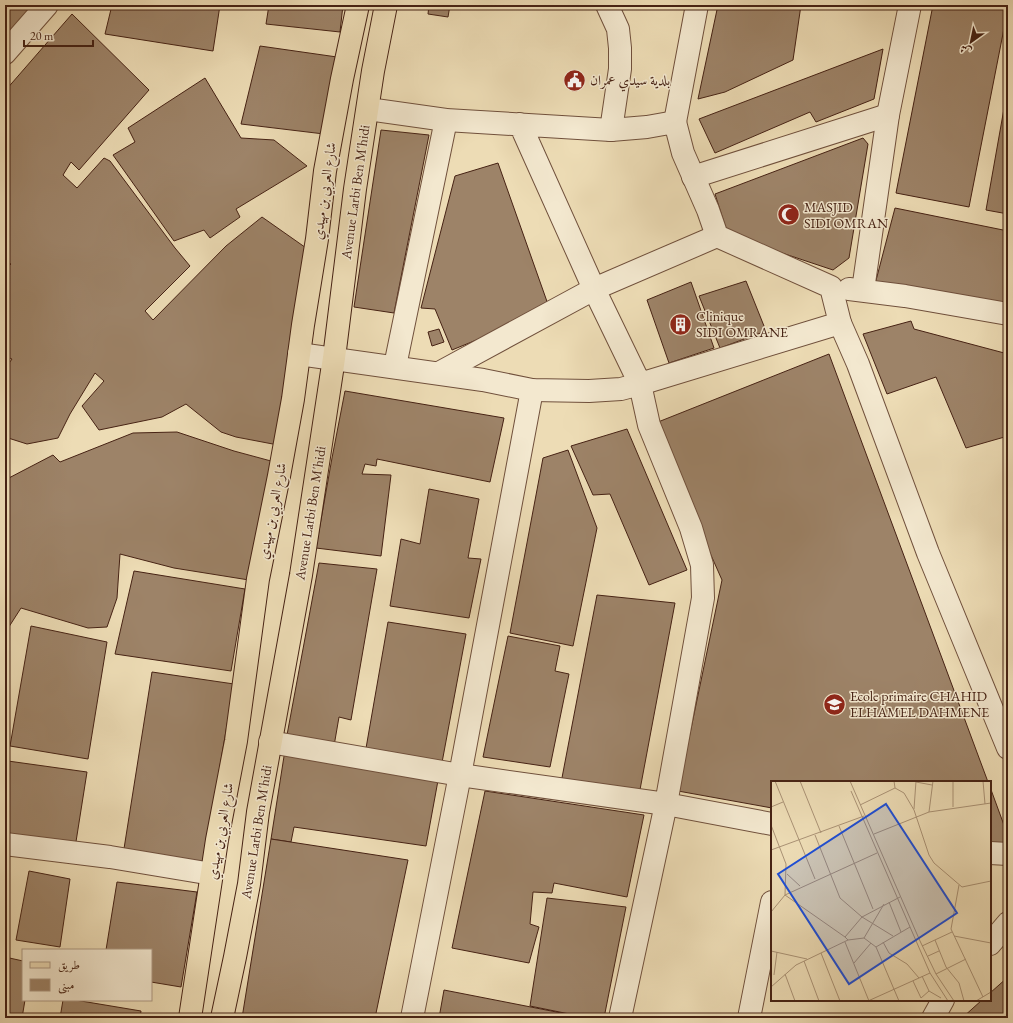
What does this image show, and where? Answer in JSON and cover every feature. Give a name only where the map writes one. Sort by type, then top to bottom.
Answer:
[{"type":"main road","name":"شارع العربي بن مهيدي","points":[[190,1018],[212,874],[236,741],[258,579],[280,476],[293,399],[318,239],[325,171],[342,79],[358,5]]},
{"type":"main road","name":"Avenue Larbi Ben M'hidi","points":[[222,1018],[249,884],[258,812],[301,575],[334,358],[355,189],[373,71],[386,5]]},
{"type":"street","points":[[5,53],[47,5]]},
{"type":"street","points":[[607,5],[618,29],[620,48],[620,69],[611,130]]},
{"type":"street","points":[[697,5],[675,122],[683,153],[692,177],[708,210],[717,236],[831,287],[863,290],[1008,314]]},
{"type":"street","points":[[863,290],[888,116],[910,5]]},
{"type":"street","points":[[368,109],[446,120],[611,130],[647,127],[675,122]]},
{"type":"street","points":[[692,177],[888,116]]},
{"type":"street","points":[[395,366],[446,120]]},
{"type":"street","points":[[520,124],[594,290],[640,384],[650,425],[690,528],[702,565],[703,598],[666,804],[620,1018]]},
{"type":"street","points":[[439,373],[594,290],[717,236]]},
{"type":"street","points":[[831,287],[840,323],[858,364],[928,553],[1008,748]]},
{"type":"street","points":[[299,354],[395,366],[484,380],[532,390],[589,391],[620,389],[640,384],[840,323]]},
{"type":"street","points":[[412,1018],[460,775],[532,390]]},
{"type":"street","points":[[270,742],[460,775],[666,804],[771,824]]},
{"type":"street","points":[[5,844],[110,857],[212,874]]},
{"type":"street","points":[[991,853],[1008,854]]},
{"type":"street","points":[[749,1018],[771,907]]},
{"type":"street","points":[[991,943],[1008,923]]},
{"type":"street","points":[[933,1018],[942,1001]]},
{"type":"building","points":[[5,5],[34,5],[5,38]]},
{"type":"building","points":[[112,5],[220,5],[213,51],[105,34]]},
{"type":"building","points":[[269,5],[343,5],[340,32],[266,24]]},
{"type":"building","points":[[429,5],[450,5],[448,17],[428,14]]},
{"type":"building","points":[[718,5],[801,5],[793,60],[725,92],[698,99]]},
{"type":"building","points":[[933,5],[991,5],[1008,8],[969,207],[896,193]]},
{"type":"building","points":[[72,14],[149,90],[79,170],[71,162],[63,175],[77,188],[104,158],[110,161],[190,266],[145,311],[153,320],[226,246],[262,217],[309,250],[278,445],[236,437],[221,432],[186,404],[162,417],[99,430],[82,406],[104,381],[95,373],[70,414],[58,438],[27,444],[5,437],[5,369],[12,359],[5,356],[5,270],[11,264],[5,260],[5,91]]},
{"type":"building","points":[[260,46],[337,57],[324,134],[241,124]]},
{"type":"building","points":[[883,49],[874,99],[816,122],[810,112],[715,153],[699,119]]},
{"type":"building","points":[[205,78],[241,138],[274,140],[307,166],[236,209],[240,217],[210,238],[204,230],[174,241],[113,155],[135,142],[128,128]]},
{"type":"building","points":[[1008,86],[1008,214],[986,210]]},
{"type":"building","points":[[381,130],[429,135],[394,313],[354,307]]},
{"type":"building","name":"MASJID SIDI OMRAN","points":[[863,138],[868,144],[849,258],[833,270],[728,235],[715,194]]},
{"type":"building","points":[[498,163],[550,310],[452,350],[435,309],[421,308],[455,176]]},
{"type":"building","points":[[895,208],[1008,231],[1008,309],[874,288]]},
{"type":"building","points":[[746,281],[766,331],[720,348],[699,296]]},
{"type":"building","name":"Clinique SIDI OMRANE","points":[[691,282],[714,348],[669,363],[647,300]]},
{"type":"building","points":[[911,321],[914,329],[1008,354],[1008,436],[966,448],[936,377],[887,394],[863,334]]},
{"type":"building","points":[[439,329],[444,342],[432,346],[428,332]]},
{"type":"building","points":[[829,354],[988,781],[771,781],[771,808],[678,791],[722,580],[653,424]]},
{"type":"building","points":[[345,391],[504,418],[490,482],[377,459],[376,466],[365,464],[362,474],[391,475],[381,556],[316,548]]},
{"type":"building","points":[[627,429],[687,570],[649,585],[610,494],[593,495],[571,446]]},
{"type":"building","points":[[177,432],[234,451],[271,461],[249,580],[174,568],[120,554],[117,598],[107,627],[88,628],[21,608],[5,633],[5,480],[53,455],[60,462],[133,433]]},
{"type":"building","points":[[568,450],[597,528],[573,646],[510,633],[543,458]]},
{"type":"building","points":[[429,489],[479,499],[468,558],[481,559],[469,618],[390,606],[401,539],[420,544]]},
{"type":"building","points":[[319,563],[377,569],[351,720],[339,717],[334,746],[287,735]]},
{"type":"building","points":[[134,571],[245,589],[231,671],[115,654]]},
{"type":"building","points":[[597,595],[675,603],[639,795],[561,783]]},
{"type":"building","points":[[388,622],[466,634],[441,768],[365,754]]},
{"type":"building","points":[[31,626],[107,642],[88,759],[10,746]]},
{"type":"building","points":[[508,636],[560,646],[555,671],[569,674],[550,767],[483,757]]},
{"type":"building","points":[[152,672],[234,684],[203,865],[123,855]]},
{"type":"building","points":[[285,750],[439,775],[426,846],[294,827],[291,842],[271,839]]},
{"type":"building","points":[[8,761],[87,772],[75,848],[5,843],[5,780]]},
{"type":"building","points":[[991,790],[1008,836],[1008,851],[991,848]]},
{"type":"building","points":[[485,791],[644,815],[627,897],[554,883],[552,893],[533,892],[530,924],[539,927],[529,963],[452,948]]},
{"type":"building","points":[[271,839],[408,860],[375,1018],[242,1018]]},
{"type":"building","points":[[29,871],[70,879],[60,947],[16,940]]},
{"type":"building","points":[[117,882],[197,892],[181,987],[152,982],[152,949],[106,949]]},
{"type":"building","points":[[547,898],[626,907],[604,1018],[589,1018],[530,1006]]},
{"type":"building","points":[[5,957],[22,961],[22,1001],[25,1001],[22,1018],[5,1018]]},
{"type":"building","points":[[1008,977],[1008,1018],[962,1018],[981,1001],[991,1001],[991,992]]},
{"type":"building","points":[[444,990],[587,1018],[439,1018]]},
{"type":"building","points":[[63,1001],[81,1001],[141,1011],[140,1018],[60,1018]]},
{"type":"place","name":"بلدية سيدي عمران","points":[[575,80]]},
{"type":"place","name":"MASJID SIDI OMRAN","points":[[789,215]]},
{"type":"place","name":"Clinique SIDI OMRANE","points":[[680,324]]},
{"type":"place","name":"Ecole primaire CHAHID ELHAMEL DAHMENE","points":[[835,704]]}]
